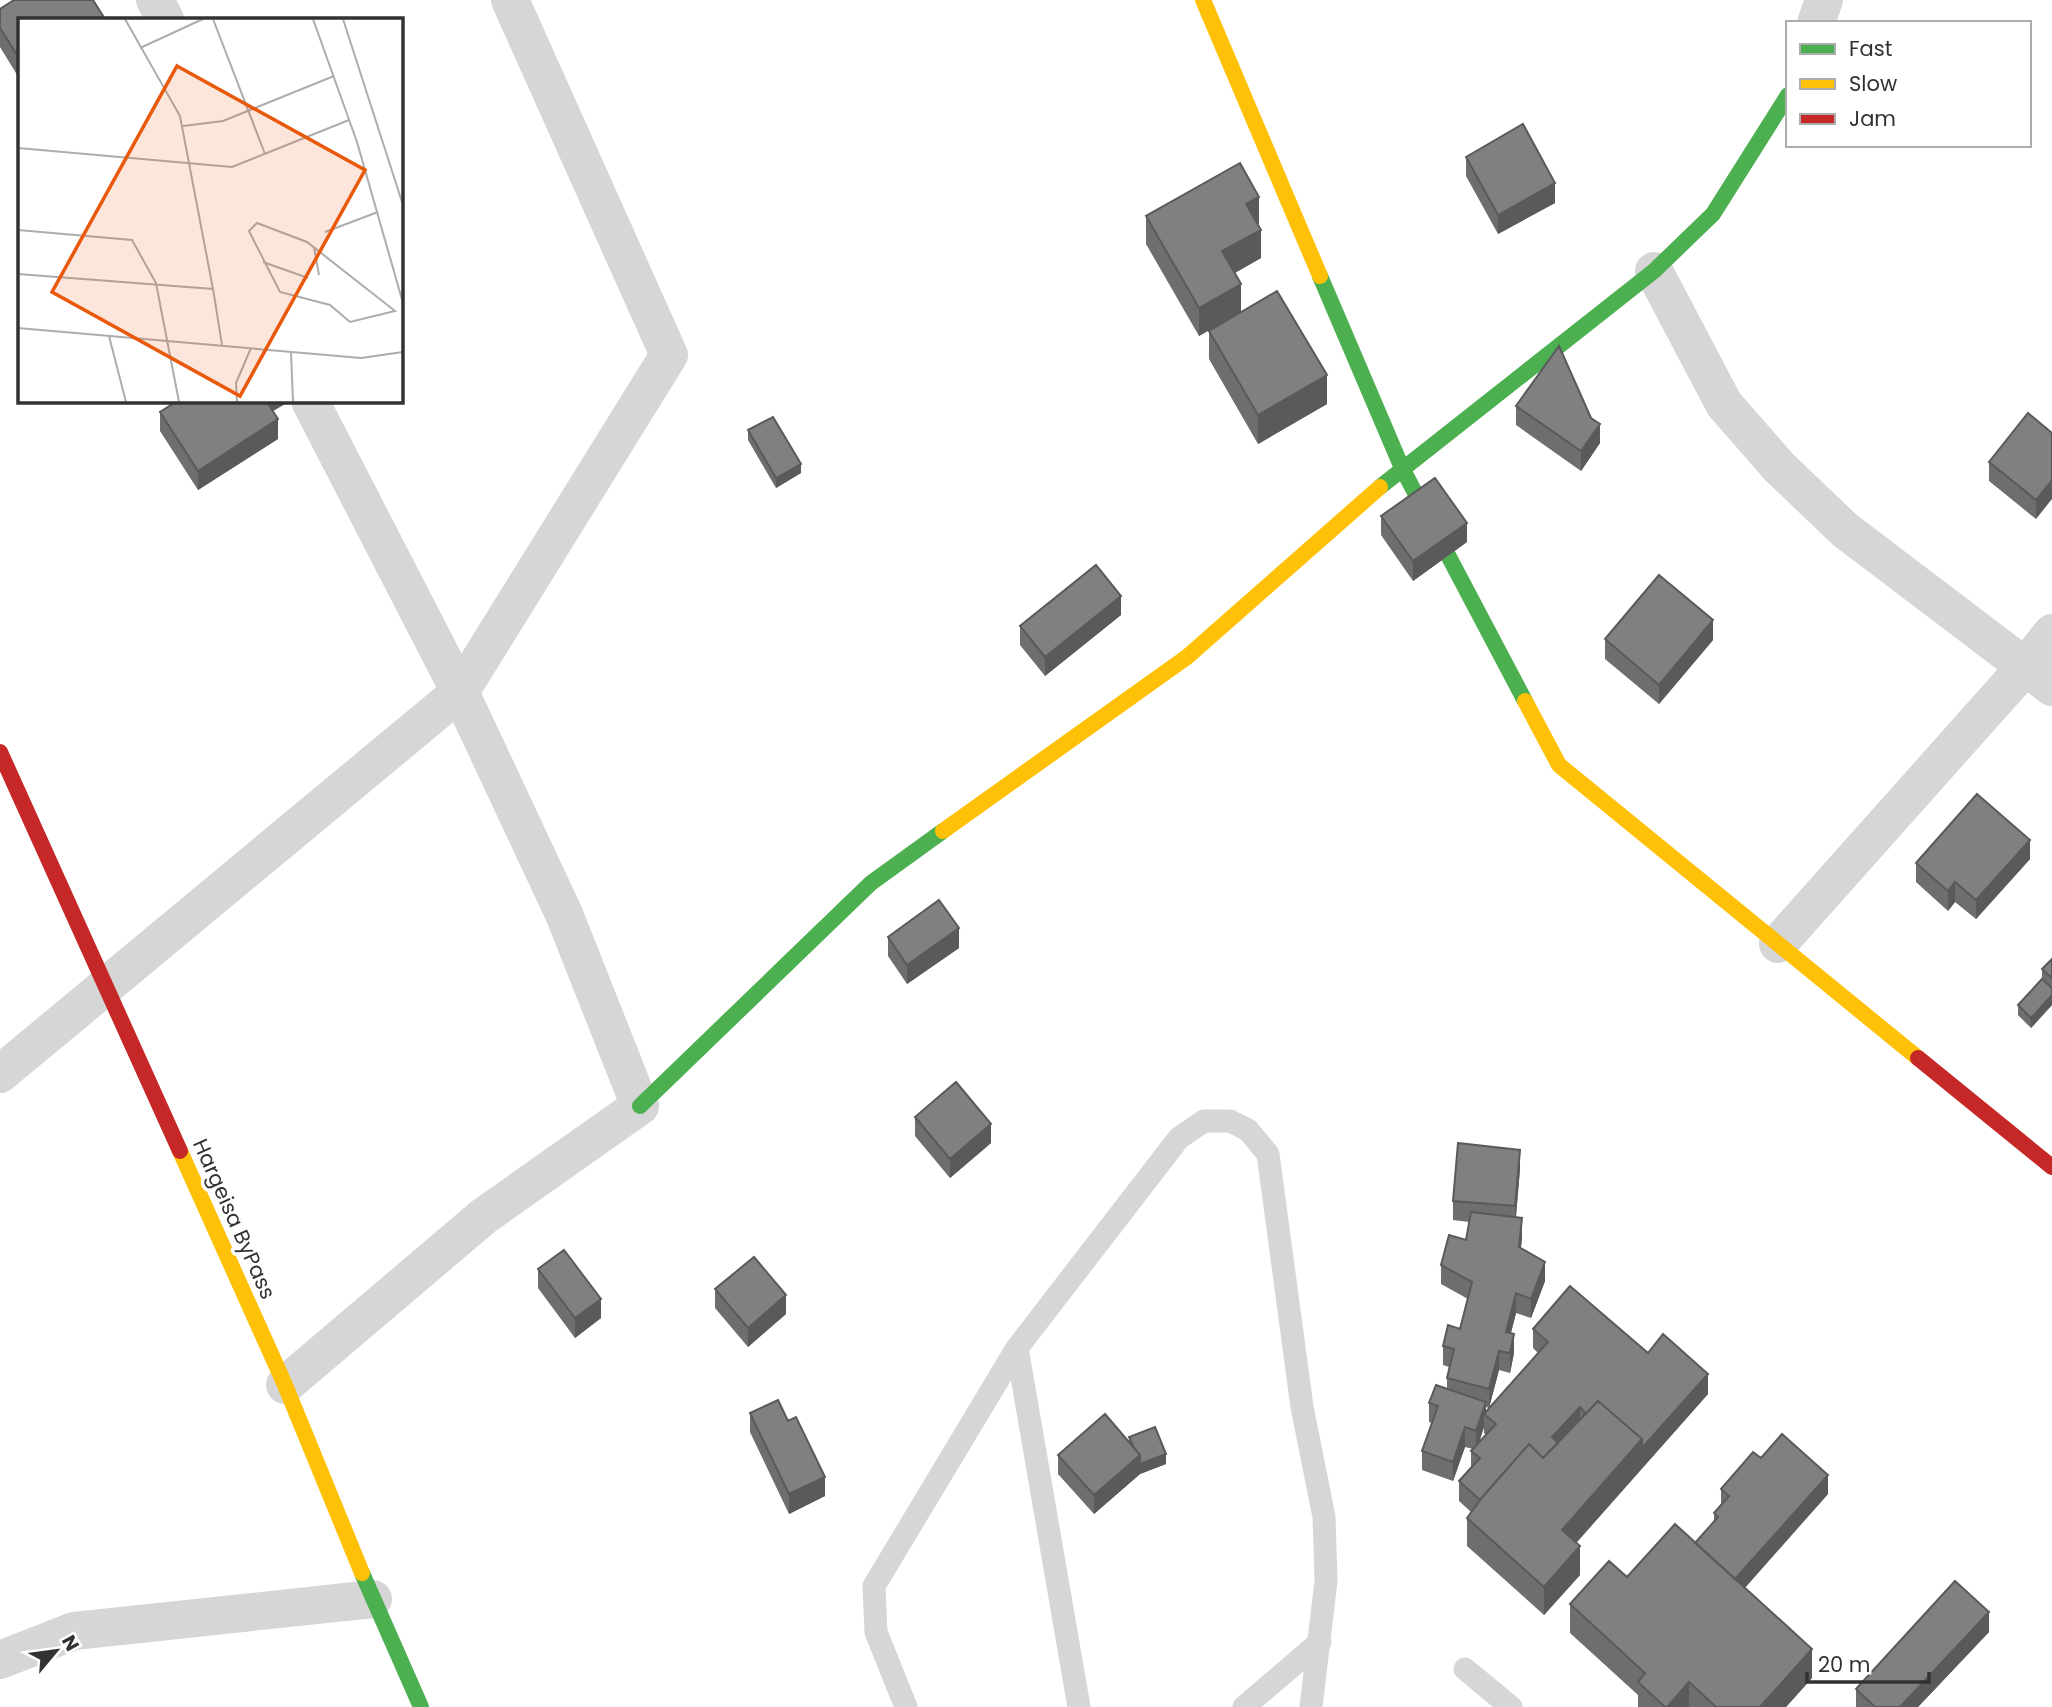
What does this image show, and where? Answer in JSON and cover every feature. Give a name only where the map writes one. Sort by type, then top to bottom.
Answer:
[{"type":"main road","points":[[1203,0],[1402,468],[1559,765],[2052,1167]]},
{"type":"main road","points":[[640,1106],[871,883],[1187,657],[1402,468],[1654,271],[1713,214],[1786,97]]},
{"type":"main road","name":"Hargeisa ByPass","points":[[0,752],[285,1385],[373,1599],[421,1707]]},
{"type":"street","points":[[155,0],[164,18]]},
{"type":"street","points":[[0,1074],[460,692],[669,355],[510,0]]},
{"type":"street","points":[[1817,21],[1824,0]]},
{"type":"street","points":[[1654,271],[1724,404],[1779,467],[1844,530],[2038,677]]},
{"type":"street","points":[[285,1385],[484,1216],[640,1106],[564,914],[460,692],[311,402]]},
{"type":"street","points":[[1778,944],[2038,677],[2052,633]]},
{"type":"street","points":[[0,1660],[74,1632],[373,1599]]},
{"type":"lane","points":[[906,1707],[876,1632],[874,1586],[1017,1348],[1179,1138],[1204,1121],[1230,1121],[1248,1130],[1268,1154],[1302,1407],[1324,1517],[1326,1581],[1311,1707]]},
{"type":"lane","points":[[1017,1348],[1079,1707]]},
{"type":"lane","points":[[1244,1707],[1320,1642]]},
{"type":"lane","points":[[1465,1669],[1511,1707]]},
{"type":"building","points":[[14,0],[93,0],[104,18],[18,18],[18,56],[0,28],[0,9]]},
{"type":"building","points":[[1523,124],[1555,183],[1498,215],[1466,157]]},
{"type":"building","points":[[1240,163],[1259,197],[1246,204],[1261,230],[1222,251],[1241,284],[1199,308],[1146,216]]},
{"type":"building","points":[[1277,291],[1327,375],[1258,415],[1209,331]]},
{"type":"building","points":[[1559,346],[1591,418],[1600,424],[1581,451],[1516,406]]},
{"type":"building","points":[[175,402],[267,402],[278,419],[198,471],[160,412]]},
{"type":"building","points":[[2028,413],[2052,433],[2052,480],[2036,500],[1989,462]]},
{"type":"building","points":[[773,417],[801,464],[776,478],[748,430]]},
{"type":"building","points":[[1435,478],[1467,523],[1413,561],[1381,516]]},
{"type":"building","points":[[1096,565],[1121,596],[1045,657],[1020,626]]},
{"type":"building","points":[[1659,575],[1713,620],[1659,685],[1605,639]]},
{"type":"building","points":[[1977,794],[2030,840],[1976,900],[1955,882],[1948,891],[1916,863]]},
{"type":"building","points":[[939,900],[959,928],[907,965],[888,937]]},
{"type":"building","points":[[2052,959],[2052,978],[2042,969]]},
{"type":"building","points":[[2042,979],[2052,988],[2052,995],[2031,1018],[2018,1005]]},
{"type":"building","points":[[956,1082],[991,1124],[950,1159],[915,1117]]},
{"type":"building","points":[[1458,1143],[1520,1150],[1515,1206],[1453,1201]]},
{"type":"building","points":[[1471,1212],[1522,1218],[1519,1247],[1545,1262],[1531,1299],[1516,1293],[1506,1332],[1514,1334],[1510,1353],[1499,1351],[1489,1389],[1447,1378],[1454,1349],[1443,1346],[1448,1325],[1460,1329],[1472,1282],[1441,1265],[1449,1235],[1466,1240]]},
{"type":"building","points":[[564,1250],[601,1299],[575,1318],[538,1269]]},
{"type":"building","points":[[754,1257],[786,1295],[748,1328],[715,1289]]},
{"type":"building","points":[[1570,1286],[1648,1353],[1663,1334],[1708,1374],[1642,1448],[1642,1439],[1598,1401],[1586,1414],[1580,1407],[1552,1437],[1558,1443],[1543,1458],[1529,1444],[1480,1500],[1459,1481],[1480,1458],[1471,1451],[1496,1424],[1484,1414],[1548,1342],[1533,1329]]},
{"type":"building","points":[[1436,1385],[1486,1402],[1476,1431],[1465,1427],[1453,1462],[1422,1451],[1438,1406],[1429,1403]]},
{"type":"building","points":[[778,1400],[788,1421],[796,1417],[825,1477],[789,1494],[750,1413]]},
{"type":"building","points":[[1598,1401],[1642,1439],[1562,1530],[1580,1546],[1544,1587],[1467,1518],[1529,1444],[1543,1458]]},
{"type":"building","points":[[1105,1414],[1140,1455],[1094,1495],[1058,1455]]},
{"type":"building","points":[[1155,1427],[1166,1454],[1140,1464],[1140,1455],[1129,1437]]},
{"type":"building","points":[[1782,1434],[1828,1475],[1735,1579],[1695,1543],[1718,1517],[1714,1513],[1729,1496],[1721,1489],[1753,1452],[1761,1458]]},
{"type":"building","points":[[1675,1524],[1812,1649],[1760,1707],[1716,1707],[1689,1682],[1665,1707],[1638,1682],[1645,1673],[1570,1604],[1609,1561],[1627,1577]]},
{"type":"building","points":[[1955,1581],[1989,1612],[1900,1707],[1875,1707],[1856,1689]]},
{"type":"traffic: fast","points":[[1380,487],[1654,271],[1713,214],[1786,98]]},
{"type":"traffic: fast","points":[[1320,276],[1402,468],[1525,701]]},
{"type":"traffic: fast","points":[[640,1106],[871,883],[943,831]]},
{"type":"traffic: fast","points":[[362,1573],[421,1707]]},
{"type":"traffic: slow","points":[[1203,0],[1320,276]]},
{"type":"traffic: slow","points":[[943,831],[1187,657],[1380,487]]},
{"type":"traffic: slow","points":[[1525,701],[1559,765],[1918,1058]]},
{"type":"traffic: slow","points":[[180,1151],[285,1385],[362,1573]]},
{"type":"traffic: jam","points":[[0,752],[180,1151]]},
{"type":"traffic: jam","points":[[1918,1058],[2052,1167]]}]
